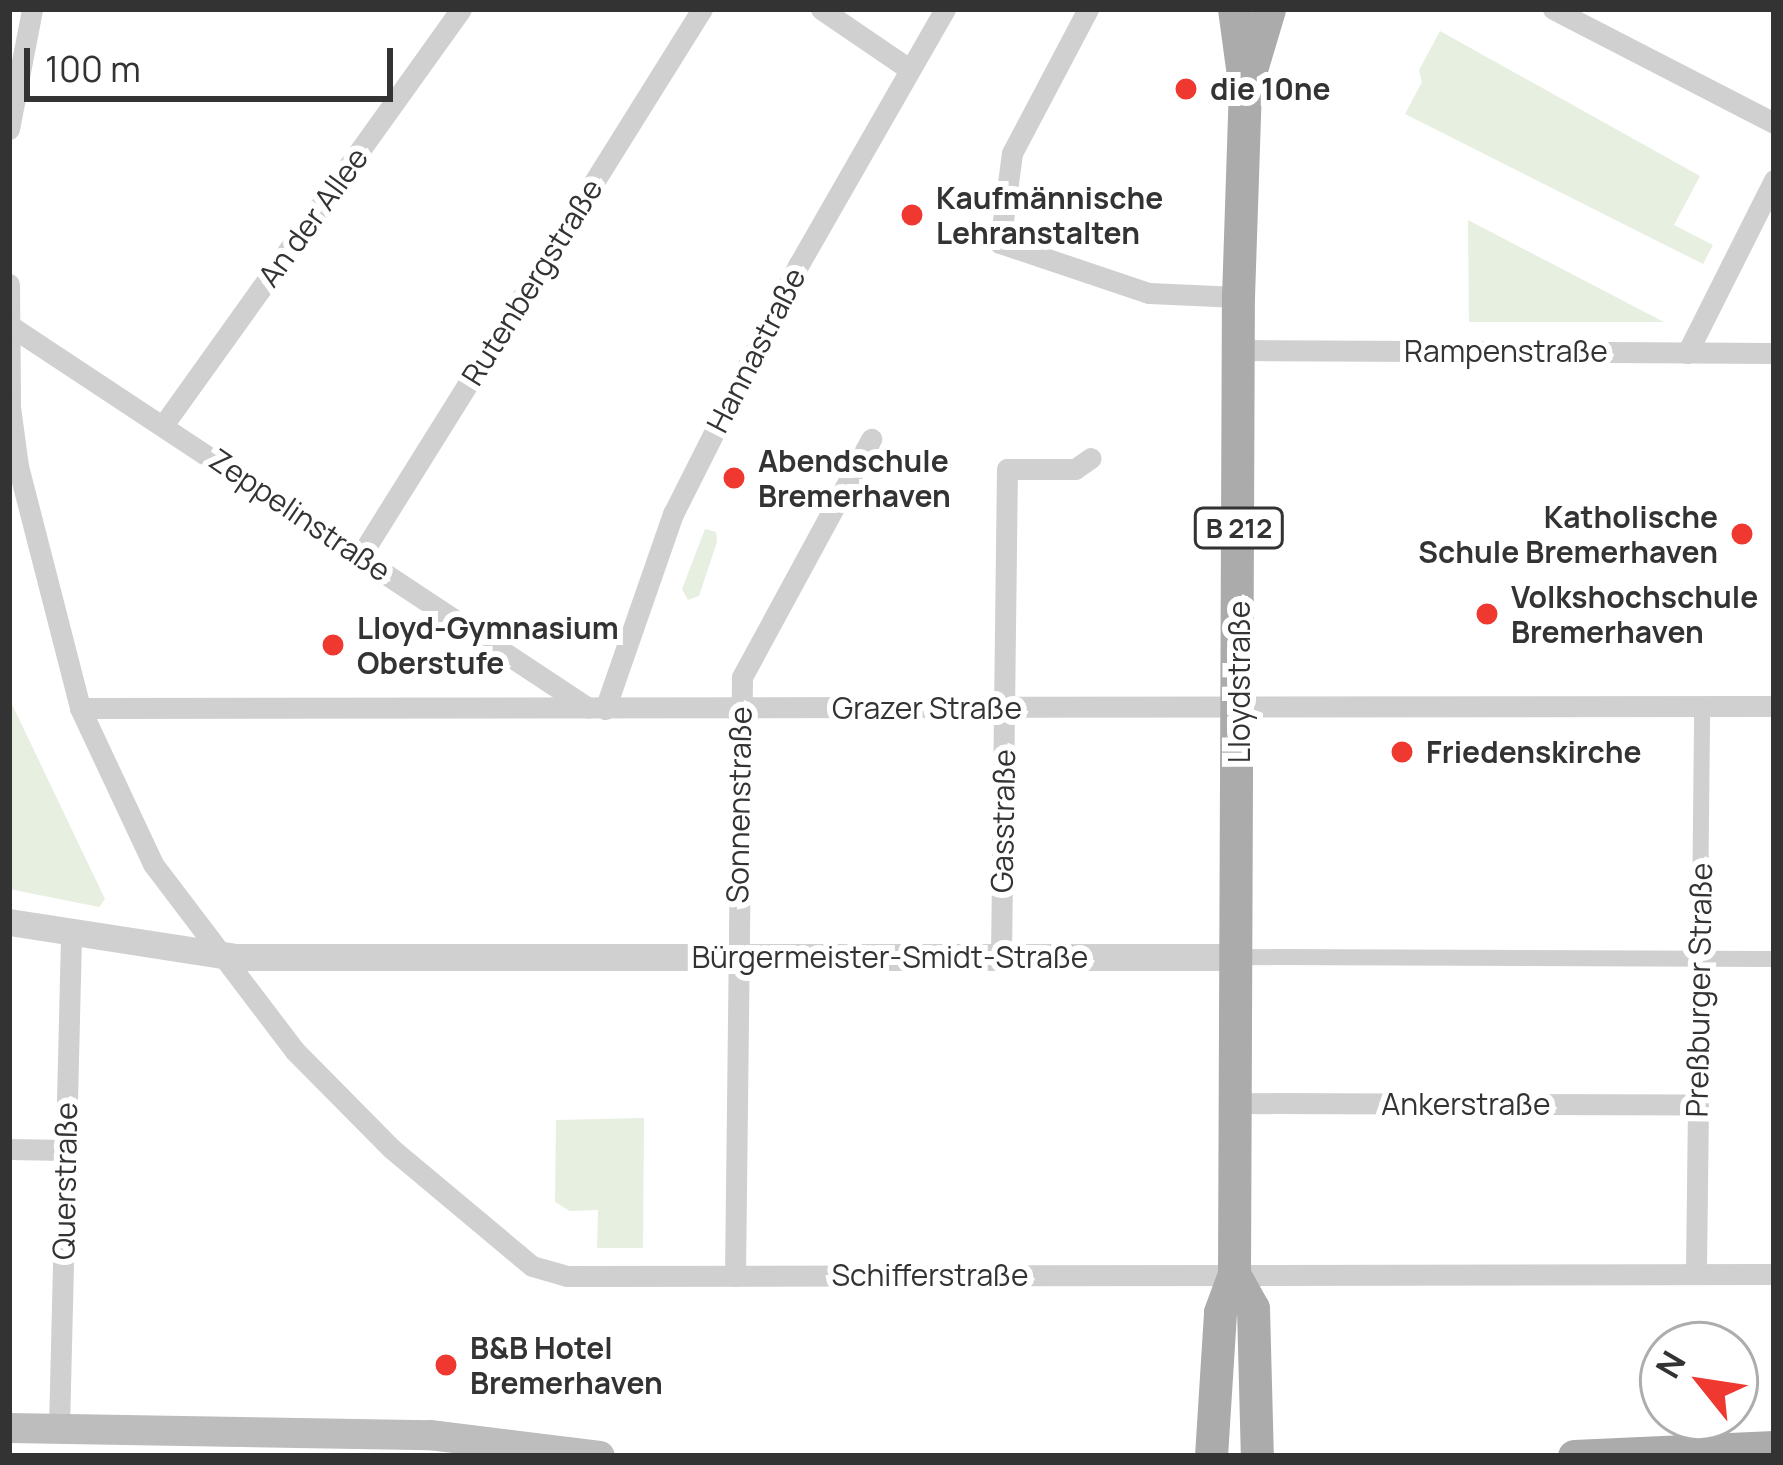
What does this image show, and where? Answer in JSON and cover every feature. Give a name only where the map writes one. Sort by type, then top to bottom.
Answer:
[{"type":"main road","name":"Lloydstraße","points":[[1211,1456],[1220,1312],[1234,1274],[1240,706],[1238,297],[1245,90],[1234,9]]},
{"type":"main road","name":"Lloydstraße","points":[[1245,90],[1269,9]]},
{"type":"main road","name":"Lloydstraße","points":[[1234,1274],[1253,1308],[1257,1456]]},
{"type":"main road","points":[[9,1428],[430,1435],[600,1456]]},
{"type":"main road","points":[[1574,1456],[1774,1448]]},
{"type":"street","points":[[9,129],[32,9]]},
{"type":"street","name":"An der Allee","points":[[164,424],[461,9]]},
{"type":"street","name":"Rutenbergstraße","points":[[361,555],[702,9]]},
{"type":"street","points":[[821,9],[909,69]]},
{"type":"street","name":"Hannastraße","points":[[597,709],[673,514],[799,265],[945,9]]},
{"type":"street","points":[[1088,9],[1012,153],[1000,243],[1149,293],[1238,297]]},
{"type":"street","points":[[1553,9],[1774,123]]},
{"type":"street","points":[[1687,352],[1774,180]]},
{"type":"street","name":"Schifferstraße","points":[[9,284],[10,407],[18,466],[80,708],[156,870],[295,1051],[392,1149],[532,1266],[567,1276],[1774,1274]]},
{"type":"street","name":"Zeppelinstraße","points":[[9,325],[597,709]]},
{"type":"street","name":"Rampenstraße","points":[[1238,350],[1774,353]]},
{"type":"street","name":"Sonnenstraße","points":[[735,1276],[742,676],[872,439]]},
{"type":"street","name":"Gasstraße","points":[[1001,957],[1007,469],[1076,469],[1091,458]]},
{"type":"street","name":"Preßburger Straße","points":[[1696,1274],[1702,705]]},
{"type":"street","name":"Grazer Straße","points":[[80,708],[1774,706]]},
{"type":"street","name":"Bürgermeister-Smidt-Straße","points":[[9,922],[218,955],[1774,959]]},
{"type":"street","name":"Querstraße","points":[[59,1428],[71,935]]},
{"type":"street","name":"Ankerstraße","points":[[1234,1103],[1698,1105]]},
{"type":"street","points":[[9,1149],[66,1150]]},
{"type":"shaded area","points":[[1440,31],[1700,176],[1674,225],[1713,245],[1703,264],[1405,114],[1422,82],[1419,70]]},
{"type":"shaded area","points":[[1468,220],[1664,322],[1469,322]]},
{"type":"shaded area","points":[[705,529],[716,532],[717,542],[699,596],[688,600],[682,589]]},
{"type":"shaded area","points":[[9,698],[105,899],[99,907],[9,889]]},
{"type":"shaded area","points":[[644,1118],[643,1248],[597,1248],[598,1210],[570,1211],[555,1202],[556,1120]]},
{"type":"place","name":"die 10ne","points":[[1186,89]]},
{"type":"place","name":"Kaufmännische Lehranstalten","points":[[912,215]]},
{"type":"place","name":"Abendschule Bremerhaven","points":[[734,478]]},
{"type":"place","name":"Katholische Schule Bremerhaven","points":[[1742,534]]},
{"type":"place","name":"Volkshochschule Bremerhaven","points":[[1487,614]]},
{"type":"place","name":"Lloyd-Gymnasium Oberstufe","points":[[333,645]]},
{"type":"place","name":"Friedenskirche","points":[[1402,752]]},
{"type":"place","name":"B&B Hotel Bremerhaven","points":[[446,1365]]}]
